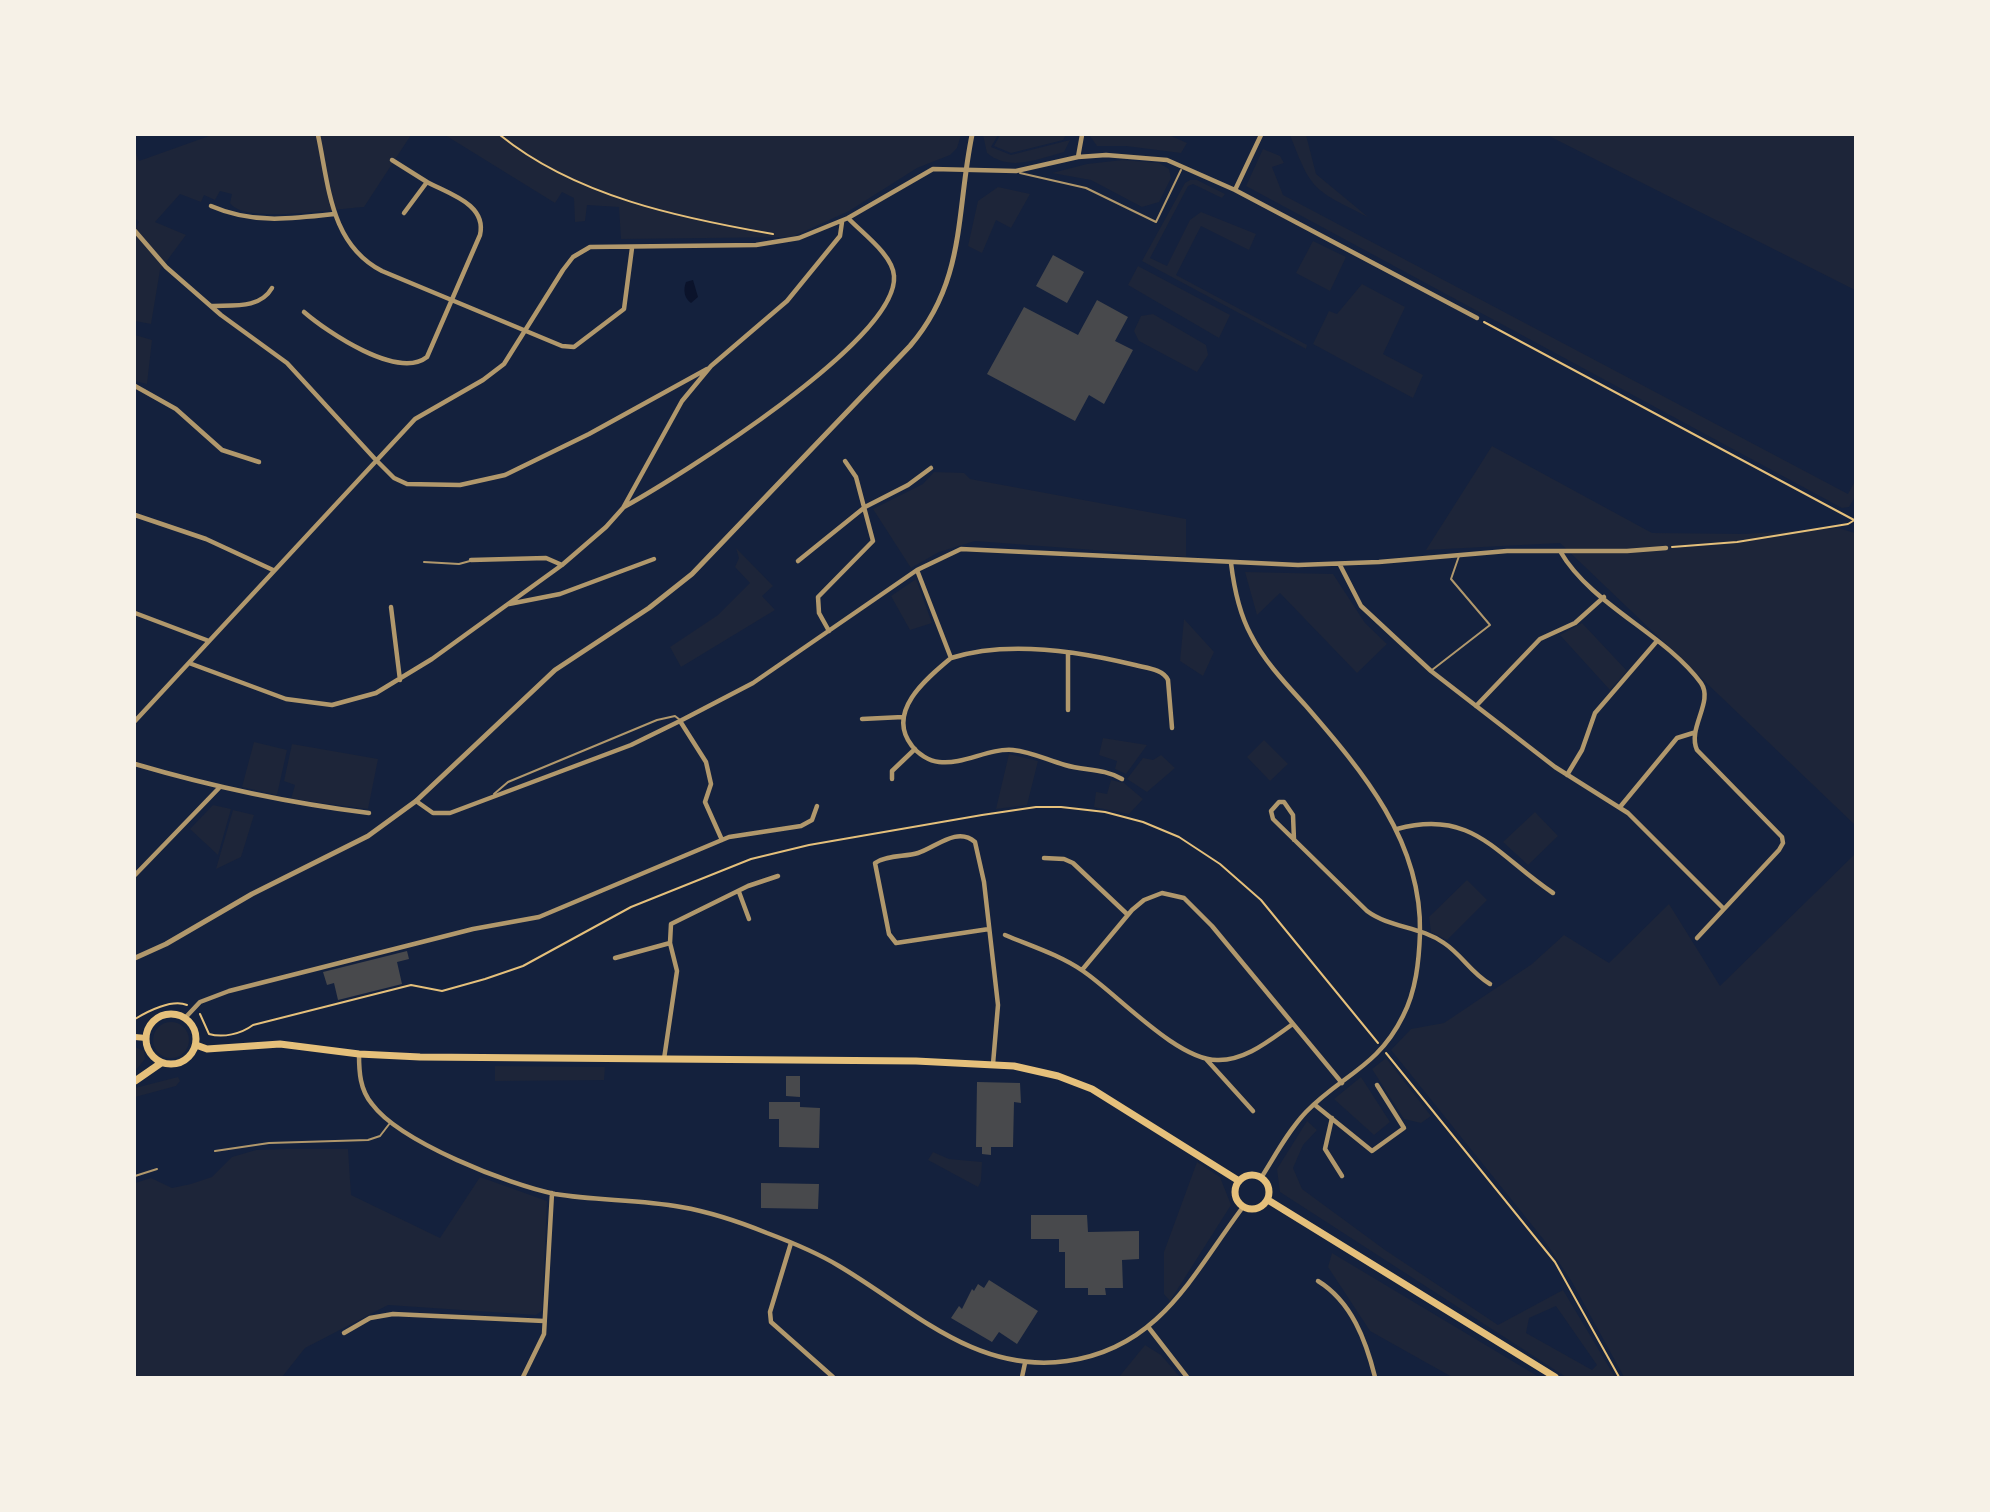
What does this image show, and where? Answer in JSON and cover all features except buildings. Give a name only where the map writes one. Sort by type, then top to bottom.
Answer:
[{"type":"main road","points":[[135,1081],[161,1062],[183,1062],[196,1045],[195,1030],[185,1018],[176,1014],[162,1016],[151,1025],[146,1038],[149,1052],[161,1062]]},
{"type":"main road","points":[[135,1037],[146,1038]]},
{"type":"main road","points":[[196,1045],[207,1049],[281,1044],[359,1054],[993,1064],[1044,1072],[1092,1089],[1239,1181]]},
{"type":"main road","points":[[1247,1176],[1261,1178],[1269,1190],[1268,1200],[1254,1209],[1243,1207],[1236,1198],[1239,1181],[1247,1176]]},
{"type":"main road","points":[[1268,1200],[1555,1377]]},
{"type":"street","points":[[318,135],[335,214],[346,240],[364,260],[382,271],[571,348],[614,319],[624,309],[632,248]]},
{"type":"street","points":[[135,958],[166,944],[271,884],[355,843],[416,801],[555,670],[649,608],[692,574],[910,346],[935,311],[956,258],[972,135]]},
{"type":"street","points":[[1078,157],[1082,135]]},
{"type":"street","points":[[1235,190],[1261,135]]},
{"type":"street","points":[[135,721],[375,459],[415,419],[495,372],[513,354],[563,270],[581,251],[601,246],[632,248],[775,243],[809,236],[842,221],[933,169],[947,167],[968,171],[1016,171],[1078,157],[1125,155],[1184,165],[1477,318]]},
{"type":"street","points":[[304,312],[329,333],[401,364],[421,362],[430,351],[480,235],[481,222],[471,206],[392,160]]},
{"type":"street","points":[[404,213],[427,182]]},
{"type":"street","points":[[211,206],[238,216],[261,220],[335,214]]},
{"type":"street","points":[[189,663],[275,695],[318,704],[349,702],[400,680],[562,565],[623,508],[698,463],[755,424],[836,357],[884,310],[894,284],[892,268],[848,218]]},
{"type":"street","points":[[623,508],[669,422],[711,366],[787,300],[840,236],[842,221]]},
{"type":"street","points":[[135,230],[166,267],[211,306],[287,363],[375,459],[394,478],[407,484],[425,486],[481,483],[529,465],[711,366]]},
{"type":"street","points":[[211,306],[249,304],[265,297],[272,288]]},
{"type":"street","points":[[135,387],[176,409],[222,450],[259,462]]},
{"type":"street","points":[[829,631],[817,601],[873,541],[856,477],[845,461]]},
{"type":"street","points":[[798,561],[865,507],[908,485],[931,468]]},
{"type":"street","points":[[135,515],[206,539],[273,570]]},
{"type":"street","points":[[416,801],[439,815],[489,800],[631,745],[753,683],[917,570],[954,551],[976,547],[1231,563],[1340,565],[1527,550],[1666,548]]},
{"type":"street","points":[[1560,551],[1574,571],[1657,641],[1703,688],[1703,704],[1693,733],[1701,755],[1779,833],[1783,843],[1697,938]]},
{"type":"street","points":[[471,560],[546,558],[562,565]]},
{"type":"street","points":[[509,604],[560,594],[654,559]]},
{"type":"street","points":[[1231,563],[1238,603],[1253,639],[1290,688],[1358,767],[1397,829],[1413,877],[1420,930],[1413,990],[1404,1014],[1383,1049],[1315,1105],[1286,1139],[1261,1178]]},
{"type":"street","points":[[1340,565],[1361,606],[1431,671],[1567,775],[1620,807],[1724,909]]},
{"type":"street","points":[[917,570],[951,658]]},
{"type":"street","points":[[1476,706],[1540,639],[1575,623],[1604,597]]},
{"type":"street","points":[[391,607],[400,680]]},
{"type":"street","points":[[135,612],[208,641]]},
{"type":"street","points":[[1567,775],[1582,750],[1595,713],[1657,641]]},
{"type":"street","points":[[1122,779],[1103,770],[1068,766],[1016,750],[995,751],[945,762],[929,759],[915,749],[904,730],[903,717],[914,694],[951,658],[997,652],[1068,653],[1097,656],[1165,675],[1172,728]]},
{"type":"street","points":[[1068,653],[1068,710]]},
{"type":"street","points":[[862,719],[903,717]]},
{"type":"street","points":[[680,721],[706,762],[711,784],[705,802],[722,840]]},
{"type":"street","points":[[1620,807],[1677,738],[1693,733]]},
{"type":"street","points":[[892,779],[892,771],[915,749]]},
{"type":"street","points":[[135,764],[219,788],[305,805],[369,813]]},
{"type":"street","points":[[135,875],[219,788]]},
{"type":"street","points":[[1294,839],[1292,812],[1284,802],[1279,802],[1271,811],[1271,816],[1294,839],[1367,911],[1385,922],[1420,930],[1443,942],[1478,977],[1490,984]]},
{"type":"street","points":[[185,1018],[200,1002],[229,991],[484,926],[539,917],[722,840],[801,826],[812,820],[817,806]]},
{"type":"street","points":[[1397,829],[1427,822],[1461,828],[1494,845],[1553,893]]},
{"type":"street","points":[[989,929],[896,943],[889,934],[875,863],[918,853],[947,839],[970,838],[979,857],[989,929],[999,1005],[993,1064]]},
{"type":"street","points":[[1044,858],[1064,859],[1073,863],[1128,915]]},
{"type":"street","points":[[664,1060],[677,971],[669,928],[676,919],[778,876]]},
{"type":"street","points":[[738,892],[749,919]]},
{"type":"street","points":[[1082,970],[1144,900],[1162,893],[1177,895],[1190,901],[1342,1083]]},
{"type":"street","points":[[1005,935],[1082,970],[1178,1046],[1206,1059],[1242,1056],[1293,1024]]},
{"type":"street","points":[[615,958],[670,943]]},
{"type":"street","points":[[359,1054],[364,1091],[372,1105],[391,1122],[494,1177],[552,1193],[685,1208],[791,1242],[838,1265],[971,1349],[1025,1363],[1084,1358],[1125,1343],[1149,1328],[1184,1290],[1243,1207]]},
{"type":"street","points":[[1206,1059],[1253,1111]]},
{"type":"street","points":[[1315,1105],[1372,1151],[1404,1128],[1377,1085]]},
{"type":"street","points":[[1332,1118],[1325,1149],[1342,1175]]},
{"type":"street","points":[[523,1377],[541,1343],[552,1193]]},
{"type":"street","points":[[791,1242],[770,1312],[771,1322],[833,1377]]},
{"type":"street","points":[[1318,1281],[1337,1296],[1353,1317],[1375,1377]]},
{"type":"street","points":[[344,1333],[370,1318],[393,1314],[544,1321]]},
{"type":"street","points":[[1149,1328],[1187,1377]]},
{"type":"street","points":[[1021,1377],[1025,1363]]},
{"type":"lane","points":[[1016,171],[1086,188],[1156,222],[1184,165]]},
{"type":"lane","points":[[1431,671],[1490,625],[1451,579],[1459,555]]},
{"type":"lane","points":[[424,562],[459,564],[471,560]]},
{"type":"lane","points":[[489,800],[508,782],[657,720],[675,716],[680,721]]},
{"type":"lane","points":[[215,1151],[269,1143],[368,1140],[380,1136],[391,1122]]},
{"type":"lane","points":[[135,1176],[158,1169]]},
{"type":"path","points":[[500,135],[549,168],[634,201],[691,218],[782,235]]},
{"type":"path","points":[[1477,318],[1854,520],[1848,524],[1737,542],[1666,548]]},
{"type":"path","points":[[202,1016],[210,1035],[243,1033],[253,1025],[411,985],[442,991],[523,966],[631,907],[751,859],[809,845],[1036,807],[1105,812],[1143,822],[1179,837],[1220,864],[1261,900],[1555,1262],[1619,1377]]},
{"type":"path","points":[[135,1019],[150,1010],[183,1003]]},
{"type":"shaded area","points":[[212,135],[411,135],[364,207],[292,214],[253,213],[239,210],[230,203],[232,194],[220,191],[215,200],[204,195],[201,202],[180,194],[155,222],[186,235],[160,270],[151,324],[135,321],[135,230],[139,222],[135,218],[135,150],[139,161]]},
{"type":"shaded area","points":[[445,135],[961,135],[957,148],[950,155],[917,168],[849,211],[792,237],[621,239],[619,207],[587,205],[585,221],[575,222],[574,198],[562,192],[555,203]]},
{"type":"shaded area","points":[[983,135],[998,135],[991,147],[1011,155],[1070,140],[1064,152],[1015,163],[996,159],[987,153]]},
{"type":"shaded area","points":[[1000,135],[1066,135],[1063,140],[1011,153],[994,146]]},
{"type":"shaded area","points":[[1169,135],[1187,143],[1181,153],[1126,146],[1097,146],[1090,136]]},
{"type":"shaded area","points":[[1290,135],[1306,135],[1316,174],[1368,217],[1317,187],[1304,168]]},
{"type":"shaded area","points":[[1547,135],[1855,135],[1855,290]]},
{"type":"shaded area","points":[[1263,149],[1280,156],[1284,163],[1272,167],[1283,195],[1848,494],[1855,481],[1855,497],[1849,507],[1842,508],[1246,186]]},
{"type":"shaded area","points":[[1123,160],[1159,163],[1169,169],[1171,178],[1159,202],[1142,207],[1091,180],[1052,173],[1087,164]]},
{"type":"shaded area","points":[[1197,180],[1225,194],[1222,198],[1193,184],[1188,186],[1150,258],[1167,266],[1190,220],[1201,212],[1256,234],[1249,250],[1201,226],[1176,275],[1307,345],[1306,349],[1142,261],[1185,183]]},
{"type":"shaded area","points":[[998,187],[1030,194],[1011,228],[996,220],[982,253],[968,246],[978,201]]},
{"type":"shaded area","points":[[1313,241],[1346,257],[1330,291],[1296,273]]},
{"type":"shaded area","points":[[1138,266],[1230,315],[1219,338],[1128,285]]},
{"type":"shaded area","points":[[693,280],[698,297],[691,303],[685,288],[686,282]]},
{"type":"shaded area","points":[[1362,284],[1405,307],[1383,354],[1423,375],[1413,398],[1313,344],[1329,311],[1337,314]]},
{"type":"shaded area","points":[[1153,314],[1206,345],[1208,355],[1197,372],[1139,341],[1134,331],[1141,316]]},
{"type":"shaded area","points":[[135,335],[152,340],[147,384],[135,381]]},
{"type":"shaded area","points":[[1492,446],[1652,533],[1744,534],[1838,528],[1855,533],[1855,825],[1560,543],[1426,550]]},
{"type":"shaded area","points":[[934,472],[964,473],[970,479],[1186,519],[1186,557],[975,541],[939,552],[911,568],[873,509],[923,484]]},
{"type":"shaded area","points":[[736,548],[773,586],[762,596],[775,610],[681,667],[670,647],[718,615],[750,583],[735,567],[739,558]]},
{"type":"shaded area","points":[[1245,572],[1333,574],[1365,623],[1387,644],[1357,673],[1280,593],[1257,615]]},
{"type":"shaded area","points":[[916,579],[932,623],[910,630],[891,596]]},
{"type":"shaded area","points":[[1184,619],[1214,652],[1203,676],[1180,661]]},
{"type":"shaded area","points":[[1582,623],[1627,671],[1610,690],[1560,635]]},
{"type":"shaded area","points":[[1103,738],[1147,745],[1126,774],[1115,769],[1117,761],[1099,755]]},
{"type":"shaded area","points":[[1264,740],[1288,764],[1270,781],[1247,757]]},
{"type":"shaded area","points":[[254,742],[287,750],[277,795],[242,787]]},
{"type":"shaded area","points":[[292,744],[378,759],[368,809],[291,799],[295,785],[284,781]]},
{"type":"shaded area","points":[[1009,754],[1038,761],[1027,805],[996,809]]},
{"type":"shaded area","points":[[1161,755],[1175,768],[1147,792],[1127,779],[1143,758],[1153,760]]},
{"type":"shaded area","points":[[1111,780],[1124,783],[1143,799],[1129,814],[1094,807],[1096,792],[1107,794]]},
{"type":"shaded area","points":[[213,805],[231,809],[218,855],[190,829]]},
{"type":"shaded area","points":[[233,810],[254,815],[241,857],[216,869]]},
{"type":"shaded area","points":[[1535,812],[1558,836],[1528,865],[1503,842]]},
{"type":"shaded area","points":[[1855,854],[1855,1377],[1624,1377],[1572,1282],[1544,1240],[1391,1050],[1411,1029],[1444,1023],[1532,964],[1564,935],[1609,963],[1669,904],[1720,986]]},
{"type":"shaded area","points":[[1467,880],[1487,900],[1447,940],[1431,932],[1429,917]]},
{"type":"shaded area","points":[[171,1022],[184,1027],[189,1040],[184,1053],[171,1058],[158,1053],[153,1040],[158,1027]]},
{"type":"shaded area","points":[[135,1047],[144,1051],[145,1059],[135,1071]]},
{"type":"shaded area","points":[[1386,1058],[1431,1116],[1421,1123],[1404,1119],[1372,1069]]},
{"type":"shaded area","points":[[495,1066],[605,1067],[604,1080],[495,1081]]},
{"type":"shaded area","points":[[178,1077],[180,1081],[176,1086],[135,1097],[135,1088]]},
{"type":"shaded area","points":[[1361,1077],[1390,1122],[1374,1135],[1334,1099]]},
{"type":"shaded area","points":[[1307,1121],[1317,1130],[1303,1145],[1293,1168],[1302,1189],[1385,1250],[1498,1325],[1563,1290],[1615,1377],[1566,1377],[1280,1192],[1277,1169]],"holes":[[[1556,1306],[1597,1365],[1592,1370],[1526,1333],[1529,1318]]]},
{"type":"shaded area","points":[[348,1149],[351,1195],[440,1238],[480,1177],[547,1201],[542,1311],[536,1315],[388,1305],[305,1348],[282,1377],[135,1377],[135,1183],[151,1178],[172,1188],[191,1184],[212,1177],[232,1157],[256,1150]]},
{"type":"shaded area","points":[[933,1152],[949,1159],[982,1162],[978,1187],[928,1160]]},
{"type":"shaded area","points":[[1197,1162],[1220,1177],[1231,1205],[1170,1301],[1164,1294],[1164,1252]]},
{"type":"shaded area","points":[[1332,1253],[1539,1377],[1452,1377],[1370,1331],[1328,1267]]},
{"type":"shaded area","points":[[1145,1345],[1161,1355],[1180,1377],[1119,1377]]}]
